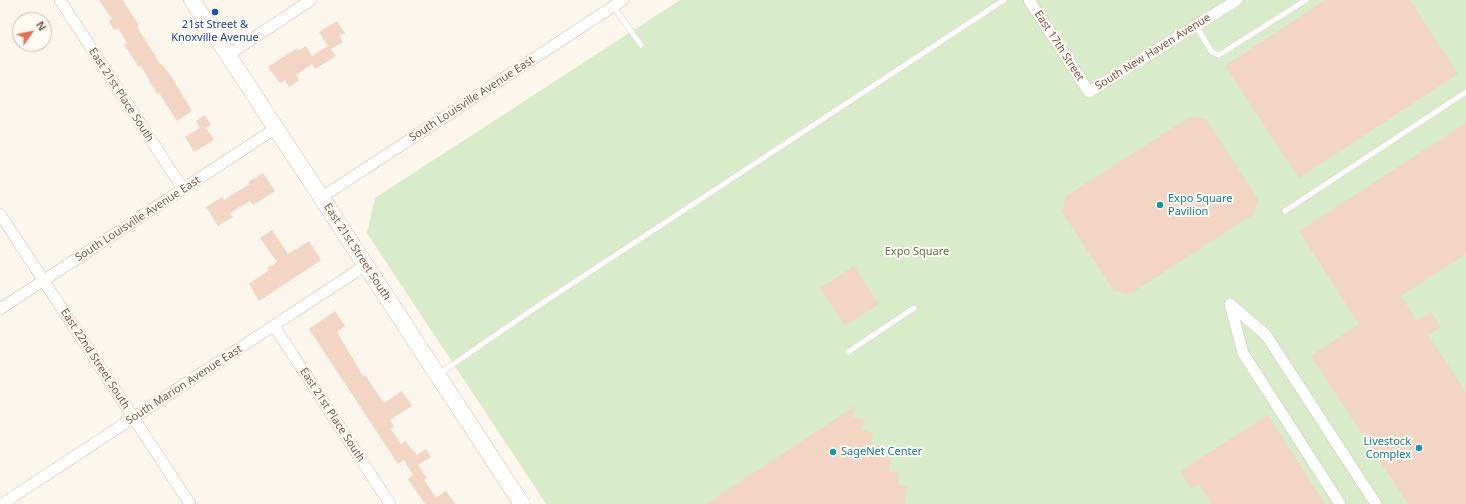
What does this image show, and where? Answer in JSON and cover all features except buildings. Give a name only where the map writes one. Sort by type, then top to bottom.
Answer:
[{"type":"main road","name":"East 21st Street South","points":[[192,0],[522,504]]},
{"type":"street","name":"East 21st Place South","points":[[60,0],[183,189]]},
{"type":"street","points":[[228,55],[311,0]]},
{"type":"street","name":"East 17th Street","points":[[1029,0],[1089,92]]},
{"type":"street","name":"South New Haven Avenue","points":[[1089,92],[1237,0]]},
{"type":"street","name":"South Louisville Avenue East","points":[[322,198],[615,2]]},
{"type":"street","name":"South Louisville Avenue East","points":[[0,309],[276,128]]},
{"type":"street","name":"East 22nd Street South","points":[[0,214],[190,504]]},
{"type":"street","name":"South Marion Avenue East","points":[[2,504],[134,419],[366,265]]},
{"type":"street","points":[[1340,504],[1243,353],[1230,304],[1266,335],[1376,504]]},
{"type":"street","name":"East 21st Place South","points":[[274,326],[390,504]]},
{"type":"lane","points":[[437,375],[541,304],[1004,0]]},
{"type":"lane","points":[[1196,26],[1212,52],[1219,55],[1306,0]]},
{"type":"lane","points":[[615,2],[641,45]]},
{"type":"lane","points":[[1285,211],[1466,92]]},
{"type":"lane","points":[[848,352],[914,308]]},
{"type":"green space","name":"Expo Square","points":[[680,0],[1466,0],[1466,504],[546,504],[367,233],[375,198]]},
{"type":"place","name":"21st Street & Knoxville Avenue","points":[[215,12]]},
{"type":"place","name":"Expo Square Pavilion","points":[[1160,205]]},
{"type":"place","name":"Livestock Complex","points":[[1419,448]]},
{"type":"place","name":"SageNet Center","points":[[833,452]]}]
